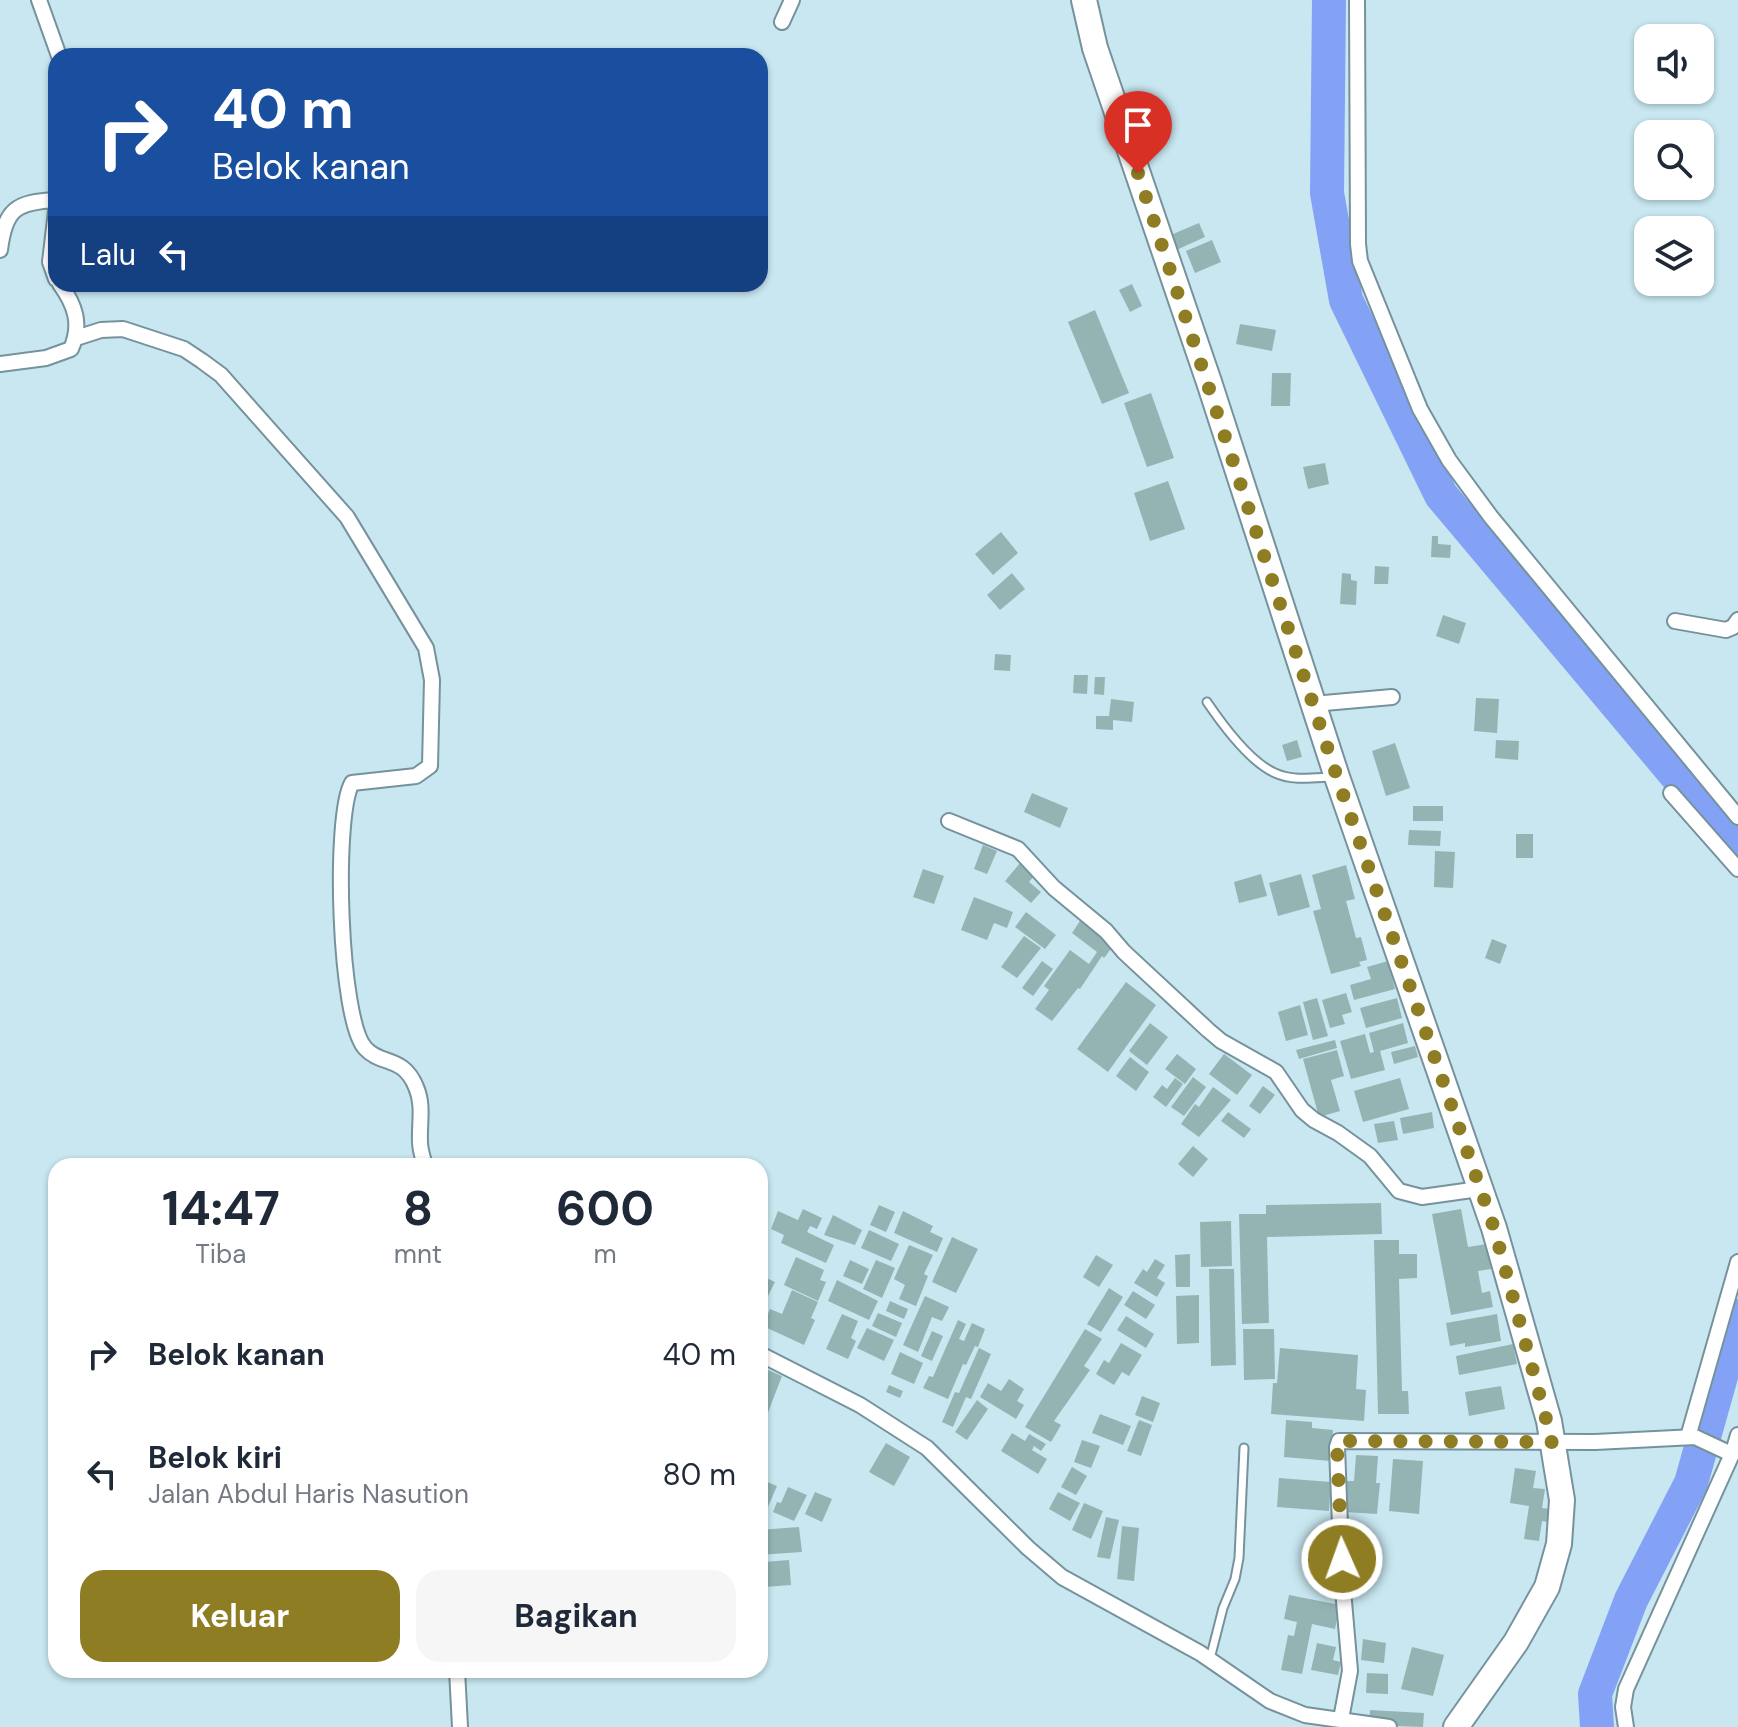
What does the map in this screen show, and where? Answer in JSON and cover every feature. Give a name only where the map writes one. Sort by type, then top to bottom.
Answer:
[{"type":"main road","points":[[1084,0],[1095,48],[1209,382],[1337,777],[1498,1243],[1549,1421],[1562,1500],[1559,1544],[1547,1587],[1516,1642],[1456,1727]]},
{"type":"street","points":[[39,0],[56,48]]},
{"type":"street","points":[[782,22],[792,0]]},
{"type":"street","points":[[1357,0],[1360,261],[1420,409],[1449,460],[1491,517],[1738,817]]},
{"type":"street","points":[[0,250],[10,212],[32,201],[48,200]]},
{"type":"street","points":[[0,364],[57,355],[71,349],[76,338],[77,316],[64,292]]},
{"type":"street","points":[[76,338],[101,330],[123,329],[184,349],[221,375],[347,517],[426,648],[432,680],[430,766],[416,776],[352,783],[341,830],[344,965],[353,1014],[366,1049],[400,1064],[416,1087],[421,1109],[420,1144],[423,1158]]},
{"type":"street","points":[[1675,621],[1726,630],[1738,620]]},
{"type":"street","points":[[1313,704],[1392,697]]},
{"type":"street","points":[[1671,793],[1738,869]]},
{"type":"street","points":[[949,821],[1018,849],[1054,888],[1100,926],[1208,1030],[1229,1046],[1276,1072],[1302,1110],[1370,1156],[1399,1191],[1422,1197],[1479,1189]]},
{"type":"street","points":[[1692,1437],[1738,1262]]},
{"type":"street","points":[[768,1358],[860,1405],[927,1448],[1028,1548],[1062,1577],[1167,1634],[1270,1701],[1305,1715],[1389,1727]]},
{"type":"street","points":[[1626,1727],[1623,1707],[1626,1689],[1738,1435]]},
{"type":"street","points":[[1341,1719],[1350,1671],[1342,1578],[1339,1441],[1552,1442],[1692,1437],[1733,1452]]},
{"type":"street","points":[[457,1678],[460,1727]]},
{"type":"lane","points":[[1207,702],[1224,728],[1276,774],[1294,778],[1337,777]]},
{"type":"lane","points":[[1210,1661],[1239,1558],[1244,1448]]},
{"type":"building","points":[[1199,223],[1205,237],[1172,252],[1166,237]]},
{"type":"building","points":[[1212,240],[1221,262],[1195,273],[1186,251]]},
{"type":"building","points":[[1132,284],[1142,306],[1130,312],[1119,290]]},
{"type":"building","points":[[1095,310],[1129,393],[1102,404],[1068,322]]},
{"type":"building","points":[[1240,324],[1276,330],[1272,351],[1236,344]]},
{"type":"building","points":[[1272,373],[1291,373],[1290,406],[1271,406]]},
{"type":"building","points":[[1151,393],[1174,458],[1147,467],[1124,403]]},
{"type":"building","points":[[1325,463],[1329,484],[1308,489],[1303,467]]},
{"type":"building","points":[[1168,481],[1185,529],[1150,541],[1134,493]]},
{"type":"building","points":[[1001,532],[1018,553],[993,575],[975,554]]},
{"type":"building","points":[[1432,536],[1438,536],[1438,544],[1451,545],[1450,558],[1431,557]]},
{"type":"building","points":[[1375,566],[1389,567],[1388,584],[1374,584]]},
{"type":"building","points":[[1012,573],[1025,589],[1000,610],[987,595]]},
{"type":"building","points":[[1342,573],[1351,574],[1351,580],[1357,581],[1356,605],[1340,604]]},
{"type":"building","points":[[1443,615],[1466,623],[1459,644],[1436,636]]},
{"type":"building","points":[[995,654],[1011,655],[1010,671],[994,670]]},
{"type":"building","points":[[1074,675],[1088,675],[1087,694],[1073,693]]},
{"type":"building","points":[[1095,677],[1105,677],[1104,695],[1094,694]]},
{"type":"building","points":[[1476,698],[1499,699],[1497,733],[1474,731]]},
{"type":"building","points":[[1111,699],[1134,702],[1132,722],[1113,720],[1113,730],[1096,729],[1096,716],[1109,716]]},
{"type":"building","points":[[1297,740],[1302,757],[1287,761],[1282,745]]},
{"type":"building","points":[[1496,740],[1519,741],[1518,760],[1495,758]]},
{"type":"building","points":[[1395,743],[1410,788],[1386,796],[1372,751]]},
{"type":"building","points":[[1032,793],[1068,808],[1060,828],[1024,812]]},
{"type":"building","points":[[1413,806],[1443,806],[1443,821],[1413,821]]},
{"type":"building","points":[[1409,830],[1441,831],[1440,846],[1408,845]]},
{"type":"building","points":[[1516,834],[1533,834],[1533,858],[1516,858]]},
{"type":"building","points":[[983,845],[997,851],[987,874],[974,869]]},
{"type":"building","points":[[1435,851],[1455,852],[1453,888],[1434,887]]},
{"type":"building","points":[[1020,863],[1035,875],[1029,882],[1041,892],[1031,903],[1005,881]]},
{"type":"building","points":[[1346,865],[1355,899],[1346,901],[1356,938],[1361,937],[1367,960],[1359,962],[1361,966],[1331,974],[1313,911],[1321,909],[1312,875]]},
{"type":"building","points":[[923,869],[944,876],[934,904],[913,897]]},
{"type":"building","points":[[1261,874],[1267,896],[1239,903],[1234,882]]},
{"type":"building","points":[[1301,874],[1310,907],[1278,916],[1269,883]]},
{"type":"building","points":[[974,897],[1013,912],[1007,928],[994,923],[987,940],[961,930]]},
{"type":"building","points":[[1026,912],[1056,935],[1045,949],[1015,927]]},
{"type":"building","points":[[1080,921],[1113,946],[1052,1021],[1035,1009],[1049,990],[1044,986],[1070,950],[1089,964],[1097,952],[1072,933]]},
{"type":"building","points":[[1024,936],[1041,948],[1017,978],[1001,967]]},
{"type":"building","points":[[1492,939],[1507,945],[1500,964],[1485,958]]},
{"type":"building","points":[[1042,961],[1053,969],[1033,996],[1022,988]]},
{"type":"building","points":[[1388,961],[1395,989],[1354,1000],[1350,985],[1371,979],[1367,967]]},
{"type":"building","points":[[1126,982],[1156,1005],[1108,1072],[1077,1049]]},
{"type":"building","points":[[1346,993],[1352,1012],[1342,1015],[1345,1024],[1330,1028],[1322,1000]]},
{"type":"building","points":[[1317,998],[1328,1036],[1313,1040],[1303,1002]]},
{"type":"building","points":[[1397,998],[1402,1018],[1366,1028],[1360,1008]]},
{"type":"building","points":[[1300,1005],[1308,1035],[1286,1041],[1278,1012]]},
{"type":"building","points":[[1150,1023],[1168,1037],[1147,1065],[1129,1051]]},
{"type":"building","points":[[1403,1023],[1408,1043],[1380,1051],[1385,1070],[1351,1079],[1340,1041],[1365,1034],[1370,1053],[1374,1052],[1369,1033]]},
{"type":"building","points":[[1335,1040],[1337,1048],[1299,1059],[1296,1050]]},
{"type":"building","points":[[1415,1046],[1418,1057],[1394,1064],[1391,1052]]},
{"type":"building","points":[[1337,1050],[1344,1076],[1331,1080],[1340,1111],[1319,1117],[1303,1059]]},
{"type":"building","points":[[1177,1054],[1196,1069],[1185,1084],[1165,1069]]},
{"type":"building","points":[[1224,1054],[1252,1075],[1237,1095],[1209,1074]]},
{"type":"building","points":[[1130,1057],[1149,1072],[1136,1091],[1116,1076]]},
{"type":"building","points":[[1193,1077],[1206,1087],[1184,1116],[1171,1107]]},
{"type":"building","points":[[1175,1078],[1183,1084],[1166,1107],[1153,1097],[1162,1085],[1167,1089]]},
{"type":"building","points":[[1400,1078],[1409,1109],[1363,1122],[1354,1091]]},
{"type":"building","points":[[1263,1086],[1275,1095],[1260,1114],[1249,1106]]},
{"type":"building","points":[[1213,1087],[1231,1100],[1199,1137],[1181,1124],[1195,1104],[1199,1107]]},
{"type":"building","points":[[1228,1112],[1251,1129],[1244,1138],[1221,1121]]},
{"type":"building","points":[[1432,1112],[1434,1128],[1403,1134],[1400,1118]]},
{"type":"building","points":[[1394,1121],[1398,1140],[1378,1143],[1374,1124]]},
{"type":"building","points":[[1193,1146],[1208,1159],[1193,1177],[1178,1164]]},
{"type":"building","points":[[1381,1203],[1382,1234],[1267,1237],[1269,1323],[1242,1324],[1239,1214],[1266,1214],[1266,1205]]},
{"type":"building","points":[[879,1205],[895,1212],[886,1232],[870,1225]]},
{"type":"building","points":[[803,1209],[822,1218],[817,1229],[810,1226],[807,1232],[834,1245],[826,1263],[781,1243],[784,1235],[771,1229],[778,1211],[798,1220]]},
{"type":"building","points":[[1461,1209],[1468,1247],[1487,1244],[1491,1269],[1478,1271],[1482,1293],[1490,1291],[1493,1307],[1451,1315],[1432,1214]]},
{"type":"building","points":[[903,1211],[933,1226],[930,1232],[943,1238],[937,1252],[894,1233]]},
{"type":"building","points":[[833,1215],[862,1230],[855,1245],[824,1235]]},
{"type":"building","points":[[1231,1221],[1232,1266],[1201,1267],[1200,1222]]},
{"type":"building","points":[[869,1230],[899,1244],[891,1261],[861,1248]]},
{"type":"building","points":[[952,1237],[978,1249],[956,1293],[932,1282]]},
{"type":"building","points":[[1374,1240],[1399,1240],[1399,1254],[1417,1254],[1417,1278],[1399,1279],[1402,1391],[1408,1391],[1409,1414],[1378,1414]]},
{"type":"building","points":[[909,1245],[933,1255],[924,1274],[928,1276],[916,1306],[899,1299],[905,1285],[894,1279]]},
{"type":"building","points":[[1190,1254],[1190,1287],[1176,1287],[1175,1255]]},
{"type":"building","points":[[1096,1255],[1113,1265],[1099,1287],[1083,1277]]},
{"type":"building","points":[[796,1257],[824,1270],[820,1280],[826,1282],[818,1301],[784,1285]]},
{"type":"building","points":[[1155,1259],[1165,1265],[1157,1278],[1165,1283],[1157,1297],[1134,1283],[1143,1269],[1147,1272]]},
{"type":"building","points":[[850,1260],[869,1269],[862,1284],[843,1276]]},
{"type":"building","points":[[876,1260],[895,1268],[882,1298],[863,1289]]},
{"type":"building","points":[[1209,1269],[1234,1269],[1236,1365],[1211,1366]]},
{"type":"building","points":[[768,1279],[775,1282],[768,1296]]},
{"type":"building","points":[[837,1280],[878,1301],[869,1320],[828,1301]]},
{"type":"building","points":[[1109,1288],[1123,1297],[1101,1332],[1087,1324]]},
{"type":"building","points":[[792,1290],[818,1302],[811,1318],[815,1320],[804,1345],[768,1328],[770,1309],[782,1314]]},
{"type":"building","points":[[1133,1291],[1155,1305],[1146,1319],[1124,1305]]},
{"type":"building","points":[[1199,1295],[1199,1343],[1177,1344],[1176,1296]]},
{"type":"building","points":[[925,1296],[949,1307],[942,1321],[932,1317],[918,1352],[903,1345]]},
{"type":"building","points":[[890,1301],[908,1309],[904,1319],[886,1311]]},
{"type":"building","points":[[878,1313],[902,1323],[896,1337],[872,1326]]},
{"type":"building","points":[[842,1314],[858,1321],[851,1338],[856,1341],[848,1359],[826,1349]]},
{"type":"building","points":[[1497,1314],[1501,1341],[1465,1347],[1465,1343],[1450,1346],[1446,1323]]},
{"type":"building","points":[[1126,1316],[1154,1334],[1146,1348],[1117,1330]]},
{"type":"building","points":[[958,1320],[966,1324],[959,1339],[964,1341],[972,1323],[985,1329],[978,1347],[975,1346],[966,1365],[963,1364],[948,1399],[923,1388],[929,1376],[933,1377]]},
{"type":"building","points":[[867,1328],[894,1340],[884,1361],[857,1348]]},
{"type":"building","points":[[1085,1329],[1102,1339],[1084,1366],[1090,1370],[1054,1421],[1061,1425],[1051,1442],[1025,1427]]},
{"type":"building","points":[[1243,1329],[1274,1329],[1275,1379],[1244,1380]]},
{"type":"building","points":[[932,1331],[943,1336],[932,1361],[921,1356]]},
{"type":"building","points":[[1121,1343],[1142,1355],[1129,1376],[1122,1372],[1114,1385],[1096,1374],[1104,1360],[1109,1363]]},
{"type":"building","points":[[1513,1344],[1517,1364],[1459,1375],[1456,1356]]},
{"type":"building","points":[[979,1348],[991,1354],[971,1399],[966,1397],[953,1427],[942,1422]]},
{"type":"building","points":[[1280,1348],[1358,1355],[1356,1389],[1366,1390],[1364,1421],[1271,1414]]},
{"type":"building","points":[[900,1352],[923,1363],[914,1384],[891,1374]]},
{"type":"building","points":[[768,1370],[782,1376],[768,1412]]},
{"type":"building","points":[[1009,1379],[1024,1389],[1017,1401],[1024,1405],[1016,1419],[980,1397],[988,1383],[1001,1391]]},
{"type":"building","points":[[889,1385],[903,1391],[900,1398],[886,1392]]},
{"type":"building","points":[[1501,1386],[1505,1409],[1469,1416],[1465,1392]]},
{"type":"building","points":[[1142,1396],[1160,1403],[1153,1422],[1135,1415]]},
{"type":"building","points":[[977,1400],[988,1409],[967,1440],[955,1432]]},
{"type":"building","points":[[1100,1414],[1131,1426],[1123,1445],[1092,1433]]},
{"type":"building","points":[[1139,1420],[1152,1425],[1141,1456],[1127,1451]]},
{"type":"building","points":[[1286,1420],[1312,1422],[1312,1428],[1333,1430],[1331,1461],[1284,1457]]},
{"type":"building","points":[[1012,1433],[1025,1441],[1029,1434],[1046,1444],[1041,1451],[1034,1446],[1032,1450],[1047,1459],[1038,1474],[1001,1451]]},
{"type":"building","points":[[1082,1440],[1100,1446],[1091,1468],[1074,1462]]},
{"type":"building","points":[[886,1443],[910,1457],[894,1486],[869,1472]]},
{"type":"building","points":[[1356,1455],[1378,1456],[1376,1483],[1380,1483],[1377,1514],[1345,1512],[1347,1481],[1354,1481]]},
{"type":"building","points":[[1393,1459],[1423,1461],[1419,1514],[1389,1511]]},
{"type":"building","points":[[1072,1467],[1087,1476],[1076,1495],[1061,1487]]},
{"type":"building","points":[[1515,1468],[1536,1471],[1533,1488],[1545,1489],[1542,1508],[1550,1509],[1547,1522],[1542,1521],[1539,1541],[1524,1539],[1529,1506],[1510,1503]]},
{"type":"building","points":[[1279,1478],[1331,1482],[1329,1511],[1277,1507]]},
{"type":"building","points":[[768,1482],[777,1486],[768,1507]]},
{"type":"building","points":[[788,1487],[807,1495],[794,1521],[773,1512]]},
{"type":"building","points":[[815,1492],[832,1499],[822,1522],[805,1514]]},
{"type":"building","points":[[1058,1492],[1080,1503],[1070,1521],[1049,1509]]},
{"type":"building","points":[[1084,1503],[1103,1511],[1091,1539],[1072,1530]]},
{"type":"building","points":[[1106,1517],[1119,1520],[1110,1559],[1097,1557]]},
{"type":"building","points":[[1122,1526],[1139,1528],[1134,1581],[1117,1579]]},
{"type":"building","points":[[799,1527],[802,1552],[768,1554],[768,1529]]},
{"type":"building","points":[[789,1560],[791,1585],[768,1587],[768,1562]]},
{"type":"building","points":[[1289,1595],[1340,1605],[1335,1629],[1312,1624],[1302,1674],[1281,1670],[1288,1635],[1294,1636],[1297,1622],[1284,1619]]},
{"type":"building","points":[[1363,1639],[1386,1643],[1384,1663],[1361,1660]]},
{"type":"building","points":[[1317,1643],[1336,1647],[1333,1660],[1341,1662],[1338,1675],[1311,1670]]},
{"type":"building","points":[[1412,1647],[1444,1655],[1433,1696],[1401,1689]]},
{"type":"building","points":[[1367,1673],[1388,1674],[1388,1694],[1366,1693]]},
{"type":"building","points":[[1370,1710],[1424,1713],[1423,1727],[1369,1725]]},
{"type":"waterway","points":[[1329,0],[1327,193],[1346,300],[1441,495],[1738,849]]},
{"type":"waterway","points":[[1597,1727],[1595,1694],[1631,1600],[1691,1483],[1738,1316]]},
{"type":"route","points":[[1138,173],[1337,777],[1494,1228],[1549,1421],[1552,1442],[1339,1441],[1342,1559]]}]
